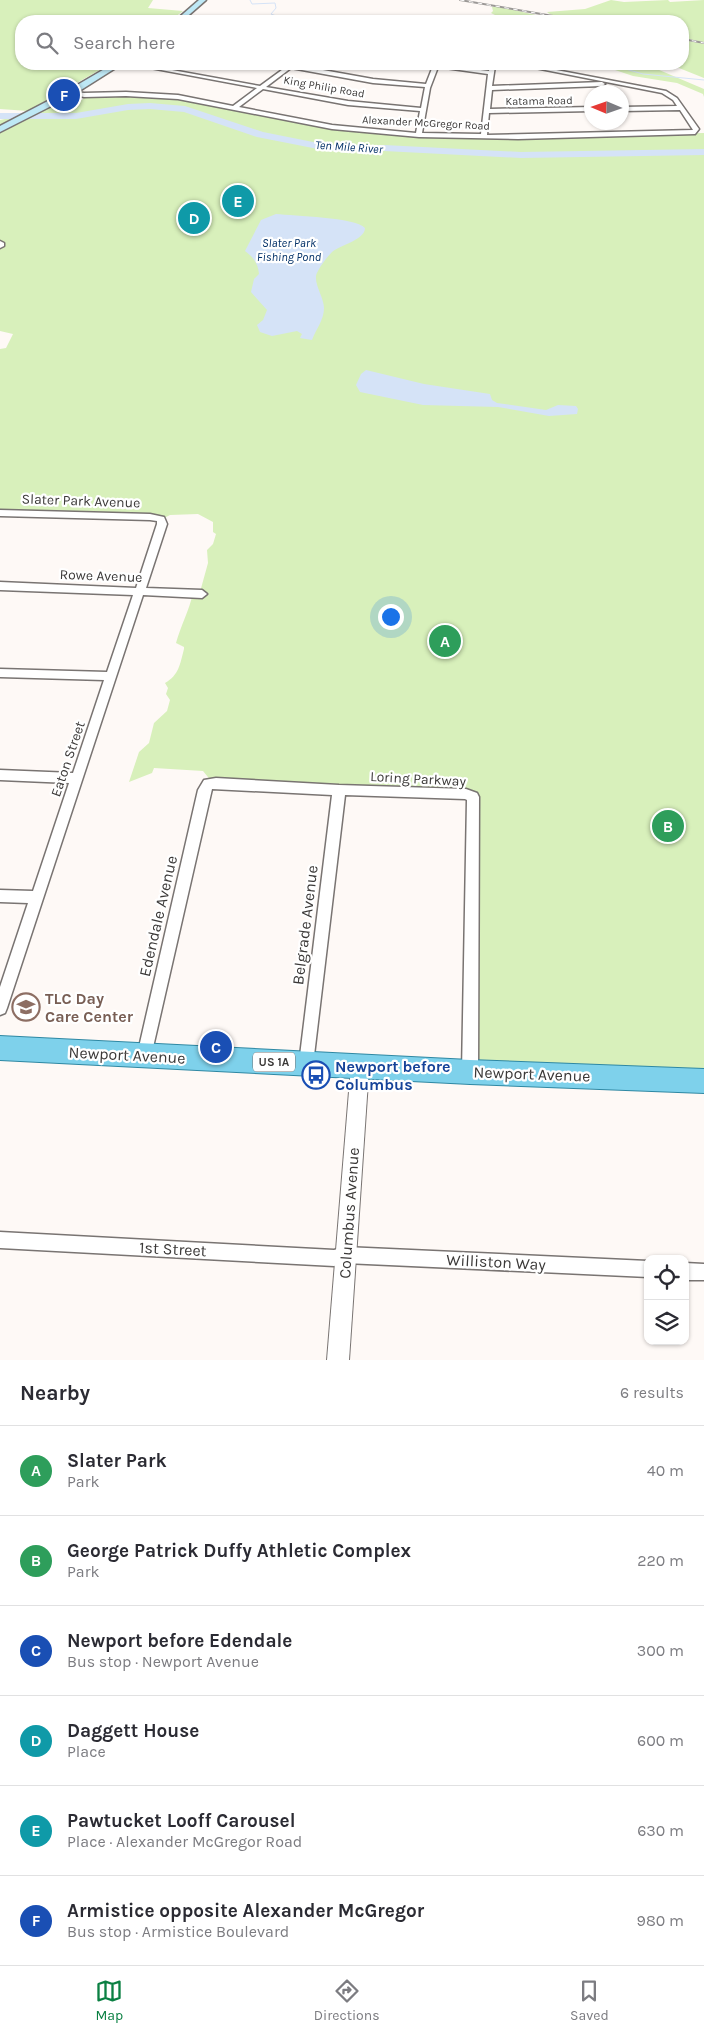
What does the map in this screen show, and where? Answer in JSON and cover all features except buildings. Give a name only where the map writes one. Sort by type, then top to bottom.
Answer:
[{"type":"main road","points":[[185,15],[203,0]]},
{"type":"main road","points":[[0,130],[70,93],[108,70]]},
{"type":"main road","name":"Newport Avenue","points":[[0,1048],[360,1067],[704,1081]]},
{"type":"street","name":"King Philip Road","points":[[168,70],[348,103],[424,110]]},
{"type":"street","points":[[235,107],[285,70]]},
{"type":"street","points":[[317,70],[373,81],[429,86]]},
{"type":"street","points":[[419,135],[433,70]]},
{"type":"street","points":[[472,70],[491,73]]},
{"type":"street","points":[[484,136],[491,70]]},
{"type":"street","points":[[549,70],[664,92],[673,96],[681,108]]},
{"type":"street","points":[[489,88],[590,86],[604,84],[607,81]]},
{"type":"street","name":"Alexander McGregor Road","points":[[70,93],[84,95],[152,95],[189,99],[332,127],[419,135],[484,136],[696,132],[681,108]]},
{"type":"street","points":[[629,109],[681,108]]},
{"type":"street","name":"Katama Road","points":[[487,111],[584,109]]},
{"type":"street","name":"Slater Park Avenue","points":[[0,513],[162,519]]},
{"type":"street","name":"Eaton Street","points":[[0,1008],[112,676],[162,524],[162,519]]},
{"type":"street","name":"Rowe Avenue","points":[[0,586],[202,594]]},
{"type":"street","points":[[0,673],[112,676]]},
{"type":"street","points":[[0,774],[77,778]]},
{"type":"street","name":"Loring Parkway","points":[[208,784],[216,782],[339,790],[466,794],[473,797],[470,1072]]},
{"type":"street","name":"Edendale Avenue","points":[[144,1056],[204,790],[208,784]]},
{"type":"street","name":"Belgrade Avenue","points":[[306,1064],[339,790]]},
{"type":"street","points":[[0,896],[36,897]]},
{"type":"street","name":"Columbus Avenue","points":[[338,1360],[360,1067]]},
{"type":"street","name":"1st Street","points":[[0,1240],[334,1258],[345,1255]]},
{"type":"street","name":"Williston Way","points":[[345,1255],[644,1269]]},
{"type":"street","points":[[689,1271],[704,1272]]},
{"type":"green space","points":[[0,0],[153,0],[148,8],[183,11],[178,15],[15,15],[15,70],[100,70],[28,111],[0,109]]},
{"type":"green space","points":[[611,0],[624,2],[668,0],[670,2],[704,0],[704,42],[689,39],[689,15],[554,15],[547,12],[585,9]]},
{"type":"green space","points":[[495,6],[536,15],[495,15],[491,13],[493,11],[492,7]]},
{"type":"green space","points":[[689,41],[704,44],[704,78],[684,70],[689,70]]},
{"type":"green space","points":[[615,70],[659,70],[704,89],[704,97],[703,94],[677,83],[633,76]]},
{"type":"green space","points":[[85,96],[165,96],[335,127],[443,136],[704,133],[704,1080],[472,1071],[476,800],[212,782],[203,771],[154,768],[152,773],[129,782],[139,752],[149,743],[154,723],[167,711],[170,700],[166,694],[168,688],[165,683],[176,673],[180,664],[184,647],[176,643],[193,593],[200,592],[208,563],[207,550],[213,544],[216,534],[213,532],[213,522],[198,514],[170,515],[164,518],[0,512],[0,349],[6,348],[13,334],[0,331],[0,120],[20,116],[30,119],[36,115],[33,113],[53,103],[58,104],[82,100]]},
{"type":"water","name":"Slater Park Fishing Pond","points":[[276,214],[337,219],[359,224],[365,228],[364,232],[357,239],[332,252],[316,275],[324,312],[312,340],[300,338],[302,334],[297,331],[272,336],[260,332],[257,325],[263,320],[267,310],[251,292],[254,279],[259,274],[258,267],[245,251],[261,220]]},
{"type":"water","points":[[366,370],[424,384],[490,394],[492,400],[497,403],[546,410],[558,405],[576,406],[578,409],[577,414],[549,416],[498,407],[423,405],[360,392],[356,385],[361,374]]},
{"type":"waterway","points":[[250,0],[252,4],[275,3],[276,8],[271,14],[274,15]]},
{"type":"waterway","points":[[629,70],[643,74],[704,80]]},
{"type":"waterway","name":"Ten Mile River","points":[[0,116],[76,116],[128,107],[150,106],[185,109],[261,135],[328,148],[384,148],[521,155],[704,152]]},
{"type":"railway","points":[[460,0],[547,15]]},
{"type":"railway","points":[[689,40],[704,43]]},
{"type":"place","name":"Armistice opposite Alexander McGregor","points":[[64,95]]},
{"type":"place","name":"Pawtucket Looff Carousel","points":[[238,201]]},
{"type":"place","name":"Daggett House","points":[[194,218]]},
{"type":"place","name":"Slater Park","points":[[445,641]]},
{"type":"place","name":"George Patrick Duffy Athletic Complex","points":[[668,826]]},
{"type":"place","name":"TLC Day Care Center","points":[[26,1007]]},
{"type":"place","name":"Newport before Edendale","points":[[216,1047]]},
{"type":"place","name":"Newport before Columbus","points":[[316,1075]]}]
